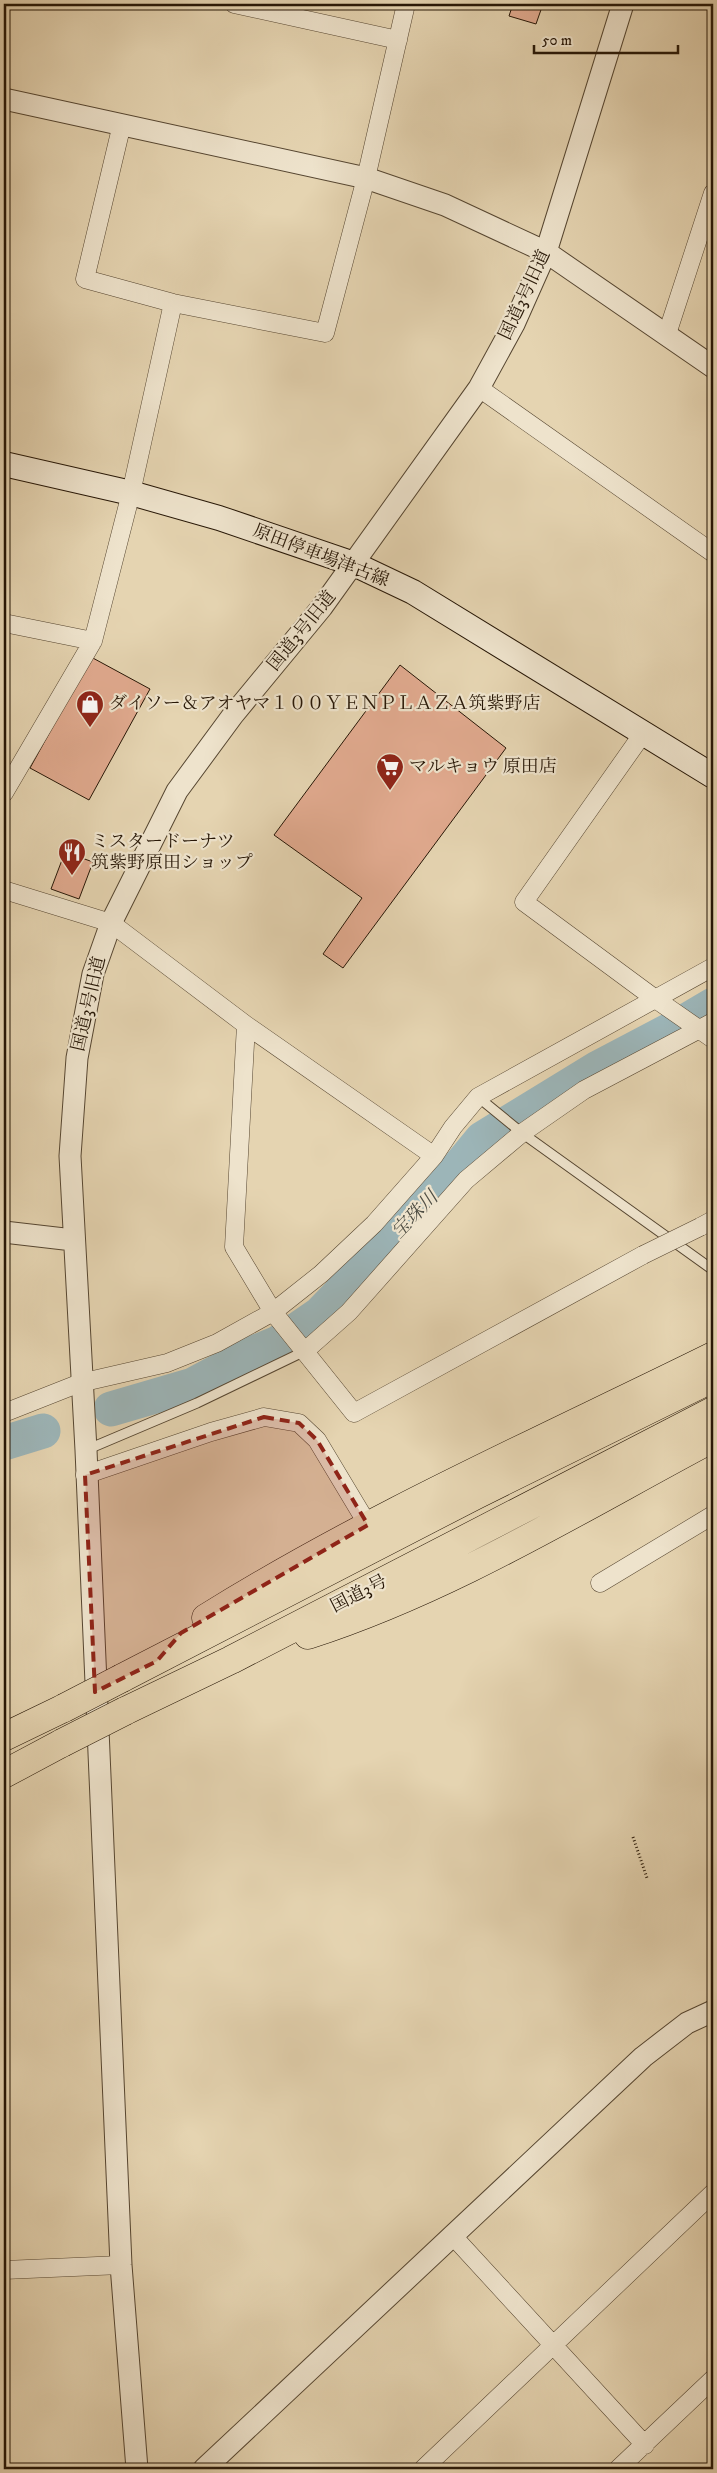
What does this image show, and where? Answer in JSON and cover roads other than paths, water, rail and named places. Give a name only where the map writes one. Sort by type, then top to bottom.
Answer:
[{"type":"highway","points":[[157,1661],[181,1633],[252,1589],[368,1525],[713,1356]]},
{"type":"highway","name":"国道3号","points":[[4,1737],[157,1661],[476,1495],[713,1378]]},
{"type":"highway","name":"国道3号","points":[[4,1774],[125,1711],[231,1660],[713,1411]]},
{"type":"highway","points":[[231,1660],[356,1620],[455,1576],[713,1438]]},
{"type":"main road","name":"原田停車場津古線","points":[[4,464],[131,492],[218,518],[354,564],[413,592],[713,776]]},
{"type":"street","points":[[234,4],[398,40]]},
{"type":"street","points":[[122,124],[85,279],[173,303],[325,333],[366,178],[406,4]]},
{"type":"street","name":"国道3号旧道","points":[[137,2469],[121,2265],[85,1475],[86,1450],[80,1383],[70,1156],[76,1058],[92,974],[112,923],[177,790],[233,715],[322,607],[479,388],[514,324],[546,252],[623,4]]},
{"type":"street","points":[[4,99],[366,178],[445,205],[546,252],[713,367]]},
{"type":"street","points":[[667,334],[710,219],[713,193]]},
{"type":"street","points":[[4,794],[92,640],[131,492],[173,303]]},
{"type":"street","points":[[479,388],[713,553]]},
{"type":"street","points":[[4,623],[92,640]]},
{"type":"street","points":[[644,732],[524,902],[654,998],[709,1030]]},
{"type":"street","points":[[4,890],[112,923],[246,1025],[434,1156]]},
{"type":"street","points":[[4,1413],[80,1383],[167,1363],[217,1343],[273,1312],[321,1274],[374,1224],[434,1156],[453,1127],[478,1096],[713,967]]},
{"type":"street","points":[[246,1025],[234,1248],[273,1312],[354,1413],[644,1255],[706,1224]]},
{"type":"street","points":[[305,1351],[348,1312],[466,1180],[522,1133],[584,1090],[641,1058],[709,1030]]},
{"type":"street","points":[[4,1232],[73,1240]]},
{"type":"street","points":[[85,1475],[210,1432],[264,1418],[299,1423],[317,1440],[368,1525]]},
{"type":"street","points":[[600,1583],[713,1515]]},
{"type":"street","points":[[204,2469],[660,2042],[687,2023],[713,2011]]},
{"type":"street","points":[[423,2469],[713,2193]]},
{"type":"street","points":[[452,2236],[644,2445]]},
{"type":"street","points":[[4,2270],[121,2265]]},
{"type":"street","points":[[618,2469],[713,2380]]},
{"type":"lane","points":[[478,1096],[522,1133],[713,1270]]},
{"type":"lane","points":[[86,1450],[198,1403],[305,1351]]},
{"type":"waterway","name":"宝珠川","points":[[111,1409],[193,1385],[251,1354],[278,1343],[320,1314],[444,1185],[482,1139],[598,1068],[713,1005]]},
{"type":"waterway","name":"宝珠川","points":[[4,1443],[43,1431]]},
{"type":"place","name":"ダイソー＆アオヤマ１００ＹＥＮＰＬＡＺＡ筑紫野店","points":[[90,728]]},
{"type":"place","name":"マルキョウ 原田店","points":[[390,791]]},
{"type":"place","name":"ミスタードーナツ 筑紫野原田ショップ","points":[[72,876]]}]
